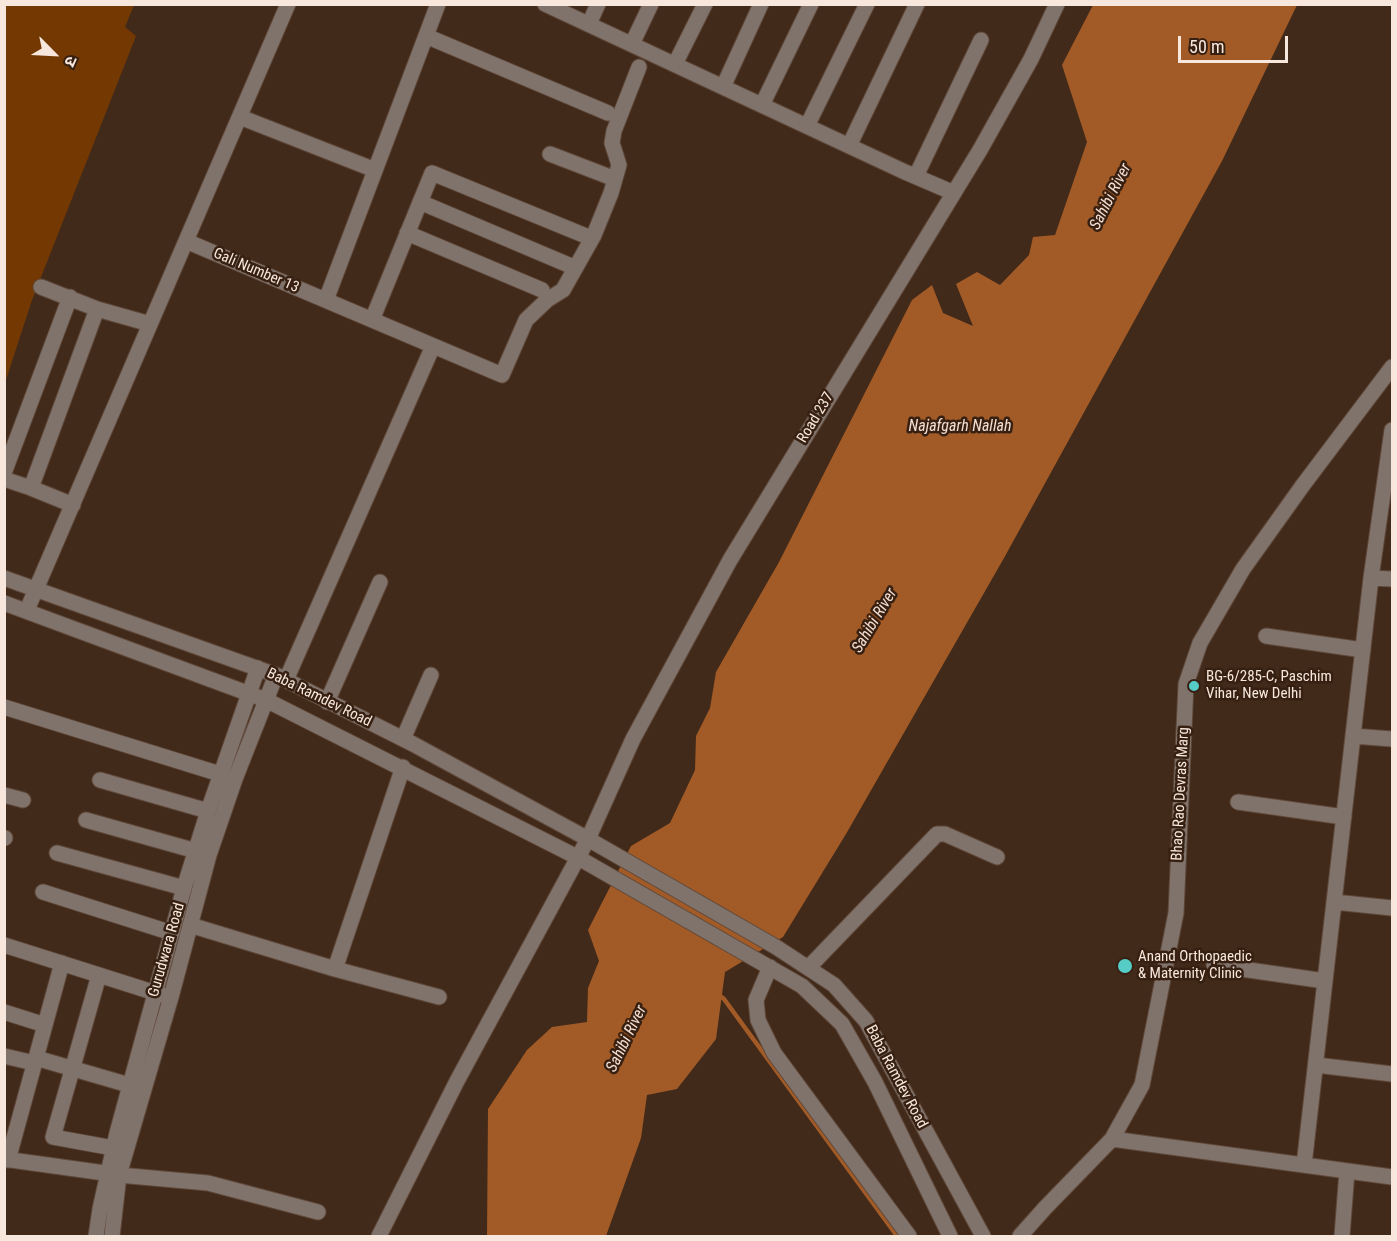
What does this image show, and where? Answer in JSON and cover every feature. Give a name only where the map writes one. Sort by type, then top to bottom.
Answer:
[{"type":"street","points":[[27,610],[288,4]]},
{"type":"street","points":[[326,300],[438,4]]},
{"type":"street","points":[[589,24],[598,4]]},
{"type":"street","points":[[632,44],[651,4]]},
{"type":"street","points":[[675,64],[705,4]]},
{"type":"street","points":[[723,87],[761,4]]},
{"type":"street","points":[[762,105],[811,4]]},
{"type":"street","points":[[807,126],[867,4]]},
{"type":"street","points":[[849,146],[917,4]]},
{"type":"street","name":"Road 237","points":[[379,1236],[458,1081],[588,839],[633,739],[730,560],[954,193],[1031,59],[1057,4]]},
{"type":"street","points":[[549,5],[954,193]]},
{"type":"street","points":[[426,36],[608,113]]},
{"type":"street","points":[[915,176],[981,40]]},
{"type":"street","points":[[550,154],[615,179],[619,165],[612,143],[614,131],[639,68]]},
{"type":"street","points":[[240,117],[375,170]]},
{"type":"street","points":[[372,320],[432,173],[586,236]]},
{"type":"street","name":"Gali Number 13","points":[[186,241],[502,375],[526,320],[547,300],[563,290],[569,282],[594,235],[615,179]]},
{"type":"street","points":[[420,202],[571,266]]},
{"type":"street","points":[[407,233],[542,290]]},
{"type":"street","points":[[41,287],[97,309],[150,324]]},
{"type":"street","points":[[4,473],[70,297]]},
{"type":"street","points":[[31,488],[97,309]]},
{"type":"street","name":"Gurudwara Road","points":[[96,1236],[100,1209],[171,997],[222,815],[266,699],[281,678],[434,346]]},
{"type":"street","name":"Bhao Rao Devras Marg","points":[[1020,1236],[1112,1139],[1142,1085],[1176,913],[1186,684],[1200,643],[1243,569],[1392,367]]},
{"type":"street","points":[[1305,1165],[1371,578],[1392,430]]},
{"type":"street","points":[[4,479],[73,505]]},
{"type":"street","name":"Baba Ramdev Road","points":[[4,578],[281,678],[588,839],[780,950],[834,985],[866,1021],[983,1236]]},
{"type":"street","points":[[1371,578],[1392,579]]},
{"type":"street","points":[[327,702],[380,582]]},
{"type":"street","points":[[4,603],[266,699],[578,857],[802,986],[842,1024],[875,1082],[950,1236]]},
{"type":"street","points":[[1266,636],[1363,650]]},
{"type":"street","name":"Gurudwara Road","points":[[112,1236],[113,1148],[129,1085],[184,888],[220,774],[258,668]]},
{"type":"street","points":[[403,740],[431,675]]},
{"type":"street","points":[[4,707],[220,774]]},
{"type":"street","points":[[1353,736],[1392,739]]},
{"type":"street","points":[[335,969],[403,767]]},
{"type":"street","points":[[100,780],[208,811]]},
{"type":"street","points":[[4,795],[22,800]]},
{"type":"street","points":[[1239,802],[1344,817]]},
{"type":"street","points":[[86,820],[196,851]]},
{"type":"street","points":[[808,968],[937,834],[945,834],[997,857]]},
{"type":"street","points":[[57,853],[184,888]]},
{"type":"street","points":[[44,892],[172,933]]},
{"type":"street","points":[[1334,902],[1392,908]]},
{"type":"street","points":[[190,925],[439,998]]},
{"type":"street","points":[[4,945],[171,997]]},
{"type":"street","points":[[780,950],[768,965],[756,1000],[758,1020],[774,1053],[909,1236]]},
{"type":"street","points":[[62,963],[6,1160],[113,1174],[208,1183],[318,1212]]},
{"type":"street","points":[[1214,965],[1325,981]]},
{"type":"street","points":[[99,975],[53,1137],[113,1148]]},
{"type":"street","points":[[4,1012],[45,1025]]},
{"type":"street","points":[[4,1056],[73,1069],[129,1085]]},
{"type":"street","points":[[1316,1065],[1392,1074]]},
{"type":"street","points":[[1112,1139],[1392,1177]]},
{"type":"street","points":[[1342,1236],[1347,1171]]},
{"type":"shaded area","points":[[5,5],[134,5],[125,27],[136,36],[32,300],[5,383]]},
{"type":"water","name":"Najafgarh Nallah","points":[[1093,5],[1297,5],[1222,161],[1004,558],[846,834],[783,937],[725,972],[716,1039],[677,1089],[647,1095],[641,1138],[606,1236],[487,1236],[488,1109],[527,1050],[552,1027],[587,1022],[588,988],[599,961],[588,930],[631,846],[670,823],[695,770],[696,736],[710,708],[716,672],[779,562],[912,300],[932,285],[943,313],[973,326],[956,284],[977,272],[1000,285],[1029,255],[1033,237],[1055,235],[1087,142],[1062,65]]},
{"type":"waterway","points":[[719,995],[897,1236]]},
{"type":"place","name":"BG-6/285-C, Paschim Vihar, New Delhi","points":[[1194,686]]},
{"type":"place","name":"Anand Orthopaedic & Maternity Clinic","points":[[1125,966]]},
{"type":"water label","name":"Sahibi River","points":[[1111,197]]},
{"type":"water label","name":"Sahibi River","points":[[875,621]]},
{"type":"water label","name":"Sahibi River","points":[[627,1039]]}]
